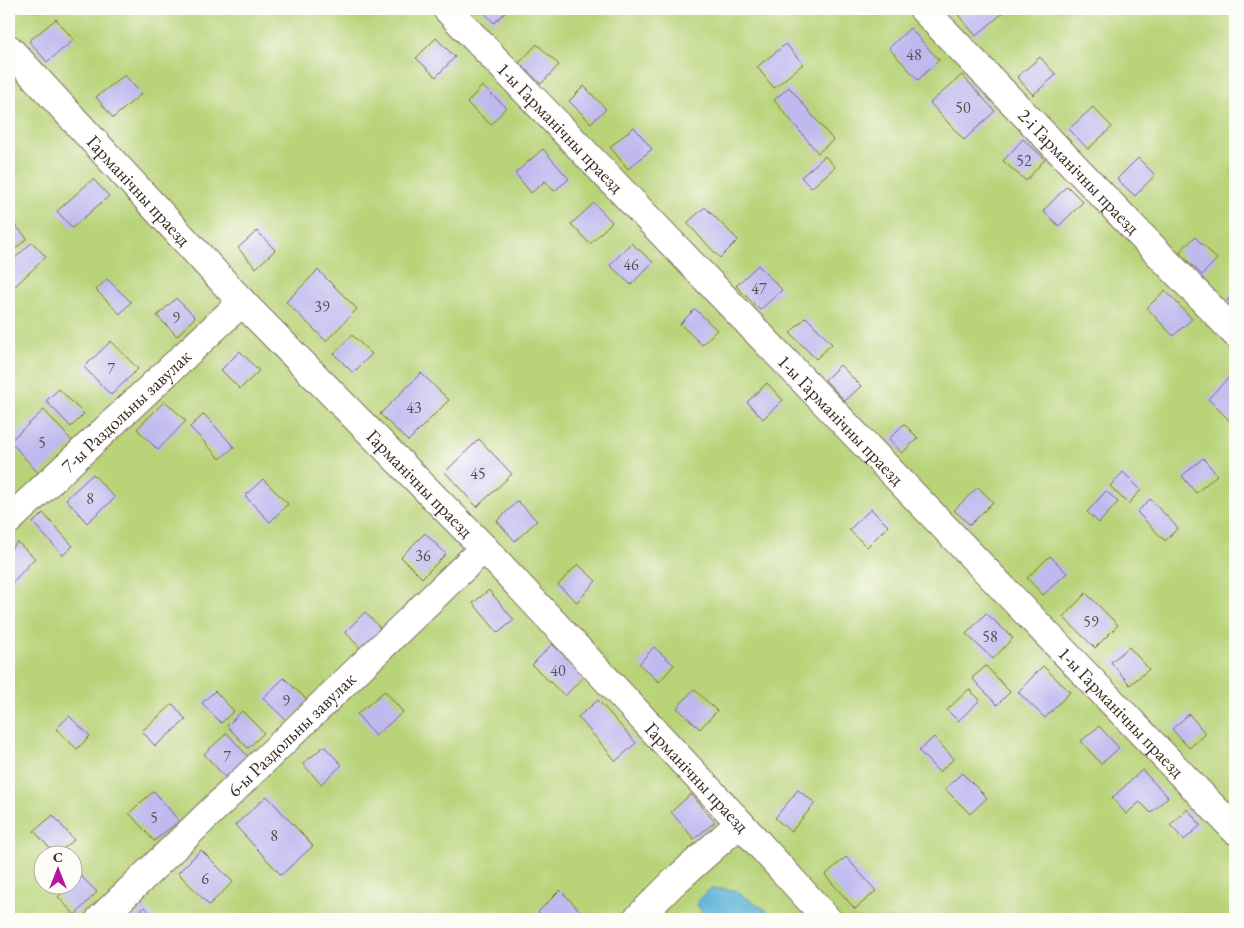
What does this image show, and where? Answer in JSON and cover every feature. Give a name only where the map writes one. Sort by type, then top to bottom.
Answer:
[{"type":"lane","name":"1-ы Гарманічны праезд","points":[[447,9],[1235,830]]},
{"type":"lane","name":"2-і Гарманічны праезд","points":[[923,9],[1235,333]]},
{"type":"lane","name":"Гарманічны праезд","points":[[9,49],[242,302],[484,548],[827,919]]},
{"type":"lane","name":"7-ы Раздольны завулак","points":[[9,520],[242,302]]},
{"type":"lane","name":"6-ы Раздольны завулак","points":[[100,919],[484,548]]},
{"type":"lane","points":[[637,919],[673,883],[740,823]]},
{"type":"green space","points":[[9,9],[1235,9],[1235,919],[9,919]]},
{"type":"water","points":[[711,888],[734,890],[766,910],[772,919],[706,919],[696,903]]},
{"type":"building","points":[[481,9],[509,9],[494,23]]},
{"type":"building","points":[[953,9],[1003,9],[1005,11],[976,36]]},
{"type":"building","points":[[56,19],[74,40],[47,62],[29,41]]},
{"type":"building","points":[[910,28],[939,60],[918,80],[889,48]]},
{"type":"building","points":[[436,38],[455,57],[436,77],[416,58]]},
{"type":"building","points":[[537,44],[559,65],[541,84],[519,63]]},
{"type":"building","points":[[786,44],[803,64],[774,88],[757,67]]},
{"type":"building","points":[[1040,57],[1056,75],[1033,95],[1017,77]]},
{"type":"building","points":[[125,75],[141,94],[113,118],[96,97]]},
{"type":"building","points":[[962,75],[995,111],[964,140],[930,103]]},
{"type":"building","points":[[482,86],[506,107],[491,125],[467,103]]},
{"type":"building","points":[[584,86],[606,109],[591,123],[569,101]]},
{"type":"building","points":[[789,87],[833,140],[818,153],[774,100]]},
{"type":"building","points":[[1093,107],[1112,127],[1088,149],[1069,129]]},
{"type":"building","points":[[634,127],[652,149],[628,169],[610,147]]},
{"type":"building","points":[[1023,139],[1045,159],[1026,181],[1003,161]]},
{"type":"building","points":[[543,149],[569,179],[554,191],[545,181],[531,193],[515,173]]},
{"type":"building","points":[[825,156],[835,167],[811,188],[801,177]]},
{"type":"building","points":[[1138,158],[1155,175],[1135,196],[1117,179]]},
{"type":"building","points":[[93,179],[109,196],[72,228],[57,211]]},
{"type":"building","points":[[1067,186],[1083,202],[1059,226],[1043,211]]},
{"type":"building","points":[[594,203],[612,222],[590,244],[571,224]]},
{"type":"building","points":[[705,207],[738,240],[720,258],[687,223]]},
{"type":"building","points":[[14,224],[27,238],[9,255],[9,229]]},
{"type":"building","points":[[257,231],[275,250],[256,268],[238,248]]},
{"type":"building","points":[[1195,237],[1217,259],[1202,275],[1179,252]]},
{"type":"building","points":[[32,242],[46,257],[12,289],[9,286],[9,264]]},
{"type":"building","points":[[631,243],[653,262],[631,285],[610,265]]},
{"type":"building","points":[[758,265],[782,290],[760,310],[736,286]]},
{"type":"building","points":[[318,270],[357,309],[326,341],[286,302]]},
{"type":"building","points":[[107,279],[131,302],[120,314],[96,290]]},
{"type":"building","points":[[1165,290],[1192,319],[1173,336],[1147,308]]},
{"type":"building","points":[[1235,292],[1235,309],[1227,300]]},
{"type":"building","points":[[176,298],[195,317],[177,336],[157,316]]},
{"type":"building","points":[[695,309],[717,330],[702,345],[680,324]]},
{"type":"building","points":[[806,317],[832,344],[816,359],[790,333]]},
{"type":"building","points":[[352,335],[372,354],[353,373],[334,354]]},
{"type":"building","points":[[111,341],[138,369],[111,395],[84,367]]},
{"type":"building","points":[[240,351],[259,371],[240,389],[221,370]]},
{"type":"building","points":[[840,365],[861,386],[845,401],[825,380]]},
{"type":"building","points":[[421,373],[449,400],[408,441],[380,414]]},
{"type":"building","points":[[1229,377],[1235,382],[1235,415],[1230,421],[1208,399]]},
{"type":"building","points":[[767,383],[783,400],[763,419],[747,402]]},
{"type":"building","points":[[59,389],[84,414],[71,427],[46,401]]},
{"type":"building","points":[[165,401],[186,421],[158,450],[137,429]]},
{"type":"building","points":[[44,410],[74,443],[39,474],[10,441]]},
{"type":"building","points":[[204,414],[234,447],[220,459],[190,427]]},
{"type":"building","points":[[904,424],[918,438],[902,453],[889,439]]},
{"type":"building","points":[[479,439],[512,474],[477,507],[445,472]]},
{"type":"building","points":[[1203,458],[1217,475],[1196,493],[1182,476]]},
{"type":"building","points":[[1123,472],[1141,490],[1128,504],[1110,486]]},
{"type":"building","points":[[93,474],[115,498],[87,523],[66,499]]},
{"type":"building","points":[[263,479],[288,504],[270,522],[245,496]]},
{"type":"building","points":[[978,487],[993,502],[970,525],[954,510]]},
{"type":"building","points":[[1106,491],[1118,502],[1099,523],[1087,512]]},
{"type":"building","points":[[1150,499],[1178,528],[1165,541],[1137,512]]},
{"type":"building","points":[[518,501],[537,521],[515,541],[497,521]]},
{"type":"building","points":[[871,509],[888,526],[867,547],[849,530]]},
{"type":"building","points":[[43,513],[73,546],[63,555],[33,523]]},
{"type":"building","points":[[425,533],[446,554],[422,578],[401,557]]},
{"type":"building","points":[[17,542],[35,558],[10,585],[9,551]]},
{"type":"building","points":[[1050,556],[1067,573],[1043,595],[1027,578]]},
{"type":"building","points":[[578,564],[596,581],[577,602],[558,585]]},
{"type":"building","points":[[489,590],[514,620],[498,633],[473,603]]},
{"type":"building","points":[[1086,593],[1118,625],[1095,648],[1063,617]]},
{"type":"building","points":[[365,612],[384,632],[363,651],[345,632]]},
{"type":"building","points":[[986,613],[1013,638],[993,659],[966,634]]},
{"type":"building","points":[[552,644],[585,675],[565,696],[532,665]]},
{"type":"building","points":[[654,647],[674,665],[659,682],[639,664]]},
{"type":"building","points":[[1129,647],[1149,669],[1130,685],[1111,662]]},
{"type":"building","points":[[986,666],[1010,692],[997,705],[972,678]]},
{"type":"building","points":[[1043,666],[1070,692],[1045,718],[1018,692]]},
{"type":"building","points":[[284,678],[308,701],[288,722],[263,698]]},
{"type":"building","points":[[694,689],[717,711],[700,729],[677,708]]},
{"type":"building","points":[[969,689],[980,700],[958,721],[947,710]]},
{"type":"building","points":[[215,691],[234,711],[221,723],[202,703]]},
{"type":"building","points":[[385,691],[403,712],[375,736],[357,714]]},
{"type":"building","points":[[598,700],[636,743],[616,761],[578,717]]},
{"type":"building","points":[[173,704],[186,720],[155,746],[142,731]]},
{"type":"building","points":[[242,711],[264,733],[248,748],[227,726]]},
{"type":"building","points":[[1189,714],[1206,734],[1189,748],[1172,729]]},
{"type":"building","points":[[69,716],[90,736],[77,749],[56,729]]},
{"type":"building","points":[[1099,726],[1119,748],[1101,764],[1081,741]]},
{"type":"building","points":[[227,733],[249,758],[227,779],[204,754]]},
{"type":"building","points":[[934,737],[954,759],[939,772],[919,751]]},
{"type":"building","points":[[324,746],[342,765],[321,784],[303,764]]},
{"type":"building","points":[[1142,770],[1168,797],[1151,813],[1140,802],[1126,814],[1112,798]]},
{"type":"building","points":[[962,773],[987,798],[970,814],[945,789]]},
{"type":"building","points":[[798,790],[815,803],[791,832],[775,818]]},
{"type":"building","points":[[154,791],[179,821],[154,841],[129,813]]},
{"type":"building","points":[[691,794],[715,822],[694,839],[671,812]]},
{"type":"building","points":[[267,796],[313,846],[281,875],[235,825]]},
{"type":"building","points":[[1187,809],[1201,825],[1184,840],[1170,825]]},
{"type":"building","points":[[53,815],[74,840],[67,846],[48,846],[34,831]]},
{"type":"building","points":[[201,850],[233,882],[209,905],[178,873]]},
{"type":"building","points":[[846,857],[876,891],[855,909],[825,875]]},
{"type":"building","points":[[82,877],[97,892],[75,915],[58,897],[82,896]]},
{"type":"building","points":[[560,890],[588,919],[545,919],[538,912]]},
{"type":"building","points":[[145,907],[156,919],[130,919]]}]
